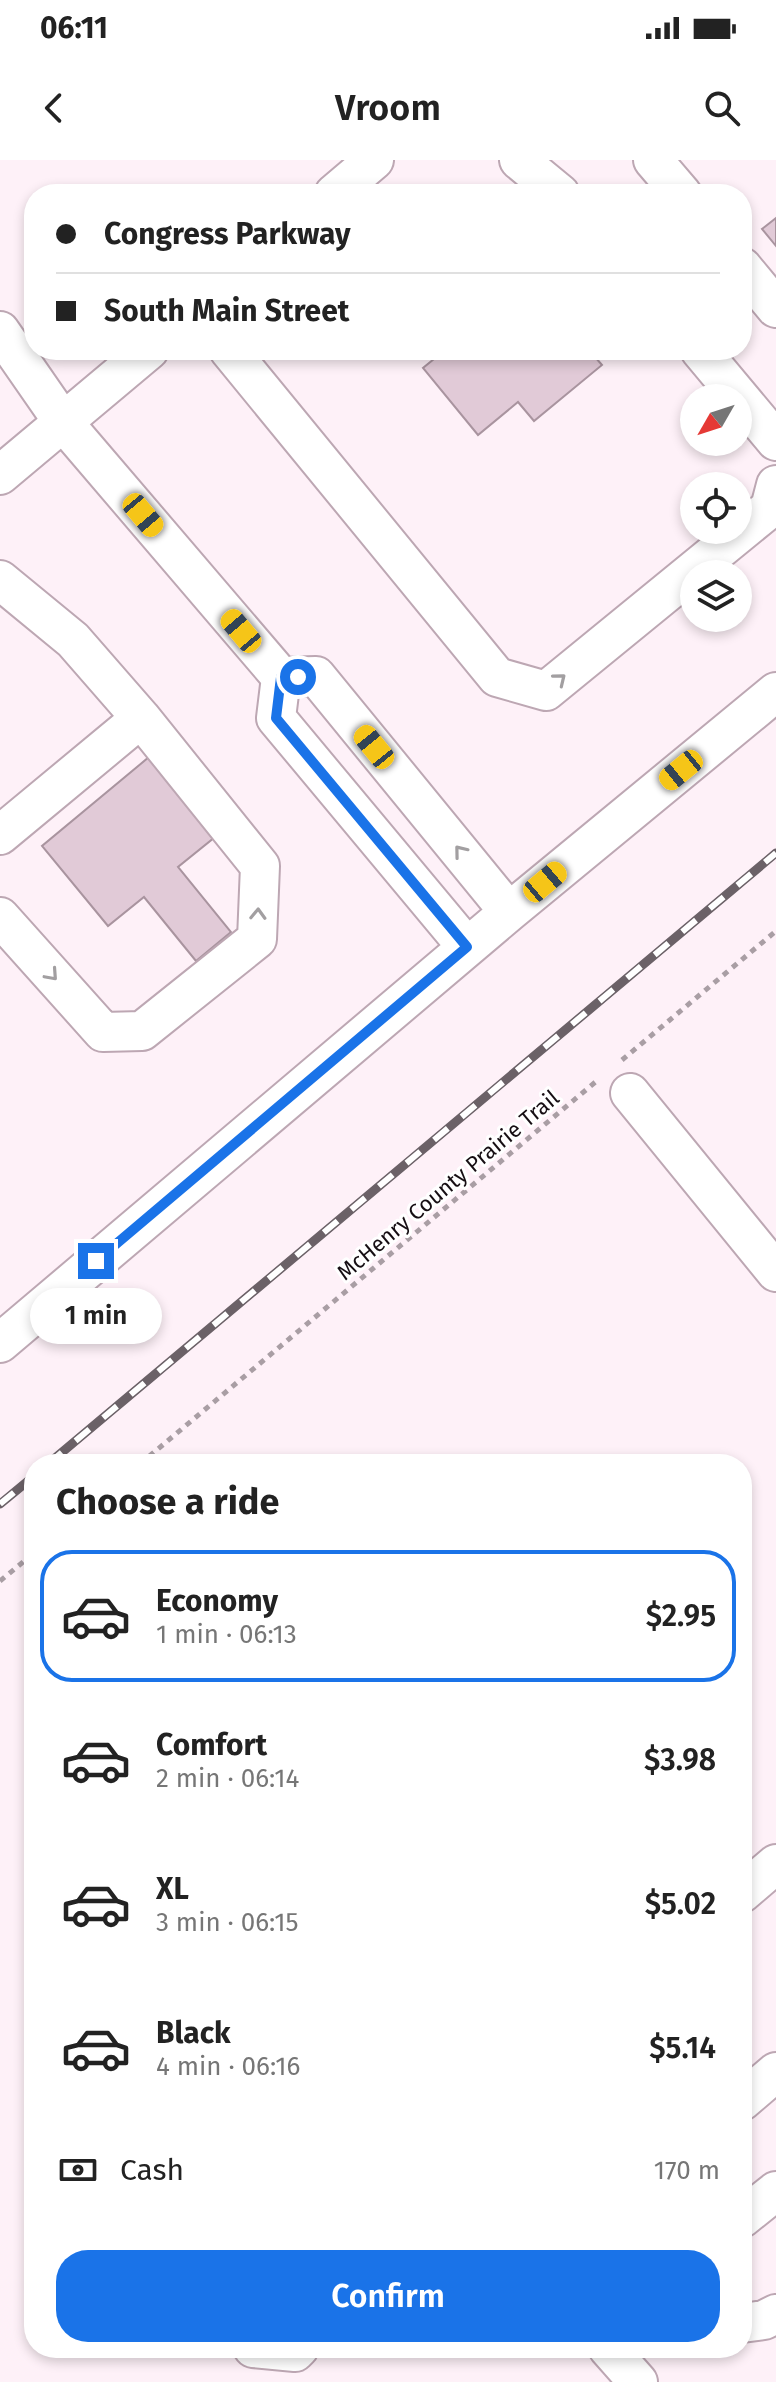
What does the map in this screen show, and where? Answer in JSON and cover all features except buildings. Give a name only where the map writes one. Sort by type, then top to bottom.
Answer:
[{"type":"street","points":[[346,184],[374,160]]},
{"type":"street","points":[[519,160],[548,184]]},
{"type":"street","points":[[653,160],[673,184]]},
{"type":"street","points":[[752,279],[776,308]]},
{"type":"street","points":[[0,331],[63,422],[281,677],[276,718],[467,947]]},
{"type":"street","points":[[0,475],[137,360]]},
{"type":"street","points":[[237,360],[497,677],[546,691],[770,508],[776,485]]},
{"type":"street","points":[[708,360],[776,441]]},
{"type":"street","points":[[0,580],[73,640],[141,718],[260,866],[257,939],[142,1031],[103,1032],[0,917]]},
{"type":"street","points":[[281,677],[316,676],[509,912]]},
{"type":"street","points":[[0,1343],[467,947],[776,692]]},
{"type":"street","points":[[0,835],[141,718]]},
{"type":"street","points":[[630,1093],[776,1272]]},
{"type":"street","points":[[752,1884],[776,1864]]},
{"type":"street","points":[[752,2092],[776,2072]]},
{"type":"street","points":[[752,2210],[776,2191]]},
{"type":"street","points":[[752,2322],[776,2314]]},
{"type":"street","points":[[618,2358],[638,2382]]},
{"type":"path","name":"McHenry County Prairie Trail","points":[[152,1454],[776,931]]},
{"type":"path","points":[[0,1581],[24,1561]]},
{"type":"railway","points":[[60,1454],[776,853]]},
{"type":"railway","points":[[0,1504],[24,1484]]},
{"type":"route","points":[[96,1261],[467,947],[276,718],[281,677],[298,677]]}]
